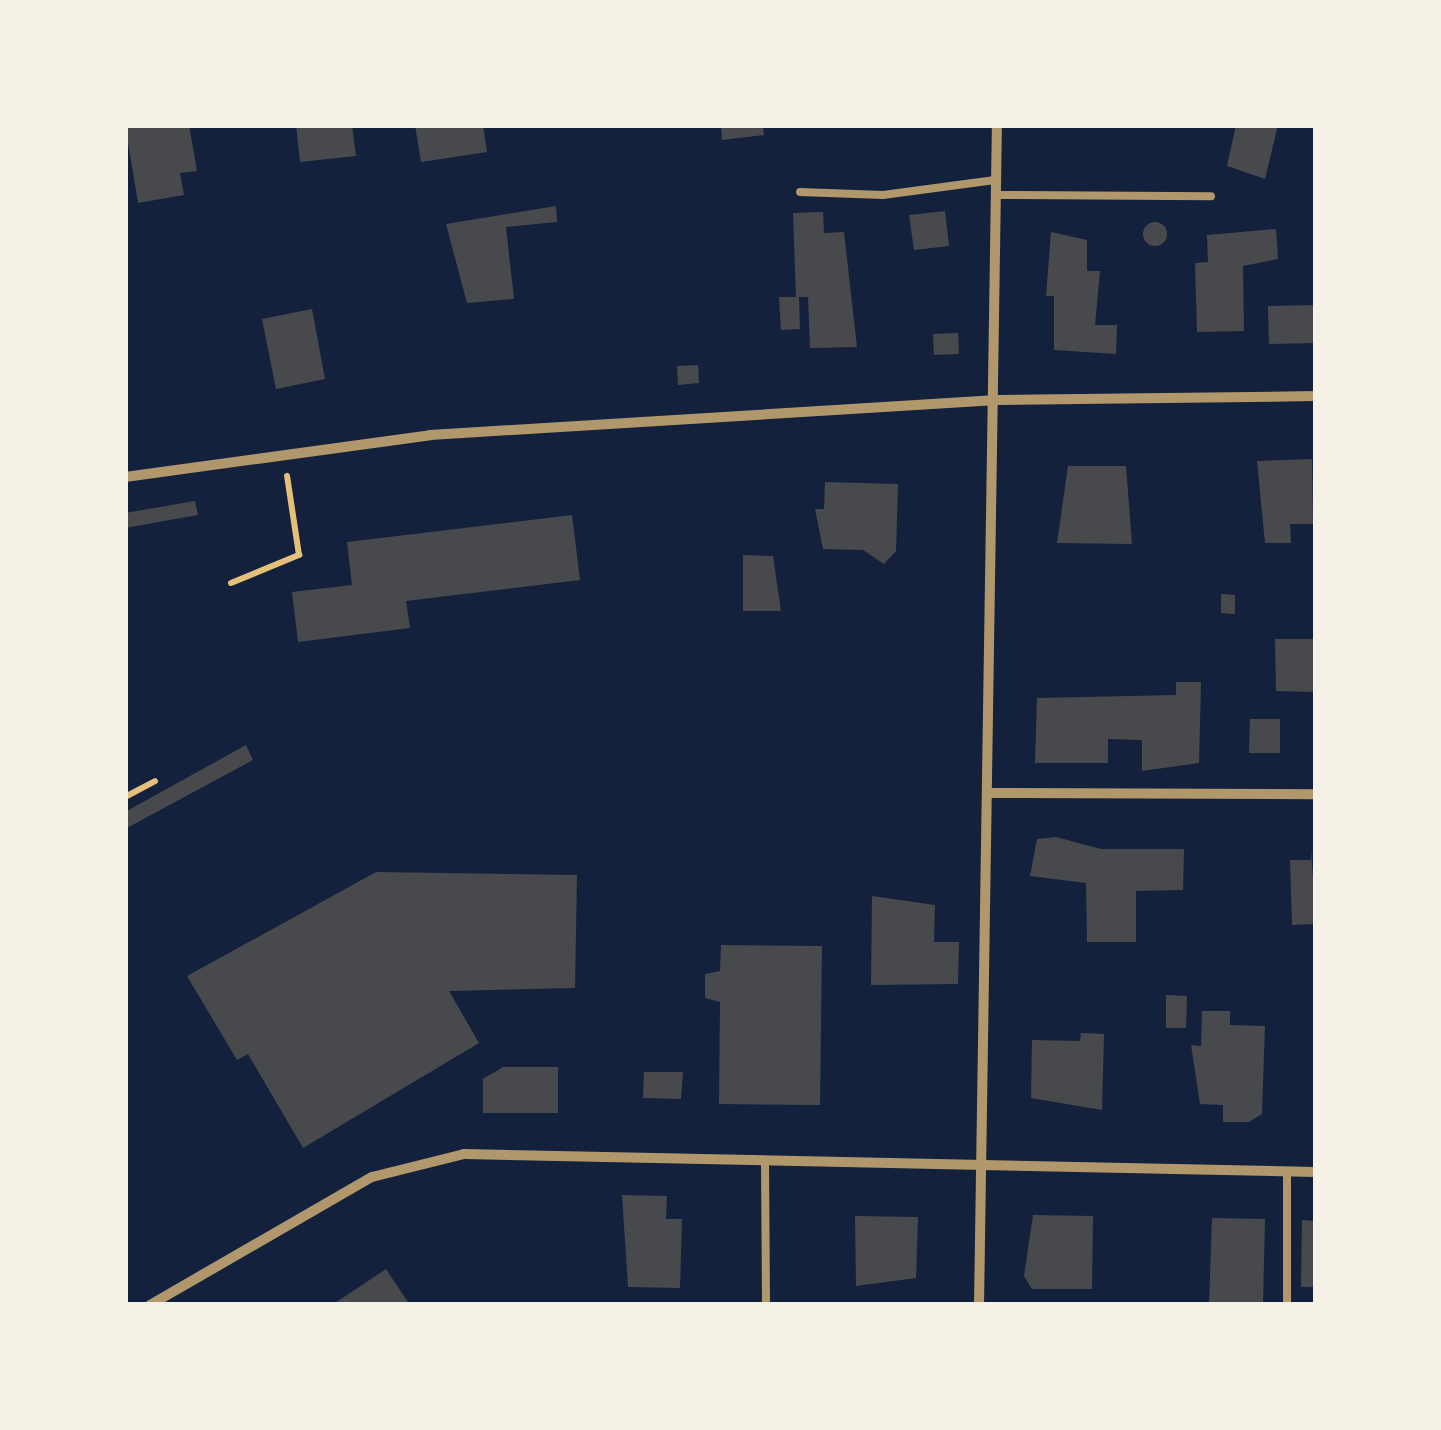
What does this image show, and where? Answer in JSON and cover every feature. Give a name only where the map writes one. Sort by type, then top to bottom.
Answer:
[{"type":"street","points":[[979,1305],[986,794],[997,400],[997,125]]},
{"type":"street","points":[[125,477],[284,453],[997,400],[1316,396]]},
{"type":"street","points":[[986,794],[1316,794]]},
{"type":"street","points":[[150,1305],[307,1212],[411,1164],[464,1154],[1316,1172]]},
{"type":"lane","points":[[800,192],[884,195],[995,180]]},
{"type":"lane","points":[[995,195],[1211,196]]},
{"type":"lane","points":[[766,1160],[766,1305]]},
{"type":"lane","points":[[1287,1171],[1287,1305]]},
{"type":"path","points":[[231,583],[299,556],[284,453]]},
{"type":"path","points":[[125,797],[155,781]]},
{"type":"building","points":[[125,125],[189,125],[197,171],[180,173],[184,195],[138,203]]},
{"type":"building","points":[[296,125],[352,125],[356,156],[300,162]]},
{"type":"building","points":[[415,125],[483,125],[487,152],[421,162]]},
{"type":"building","points":[[721,125],[763,125],[764,135],[722,140]]},
{"type":"building","points":[[1236,125],[1278,125],[1265,179],[1227,166]]},
{"type":"building","points":[[556,206],[557,222],[506,227],[514,299],[467,303],[446,224]]},
{"type":"building","points":[[945,211],[949,246],[914,250],[909,215]]},
{"type":"building","points":[[823,212],[824,233],[844,232],[857,347],[810,348],[808,297],[799,297],[800,329],[781,330],[779,297],[796,297],[793,213]]},
{"type":"building","points":[[1150,222],[1160,222],[1167,234],[1160,246],[1150,246],[1143,239],[1143,229]]},
{"type":"building","points":[[1276,229],[1278,259],[1243,266],[1244,331],[1197,332],[1195,263],[1208,262],[1207,235]]},
{"type":"building","points":[[1051,232],[1087,240],[1087,271],[1100,271],[1095,325],[1117,325],[1116,354],[1054,350],[1054,296],[1046,296]]},
{"type":"building","points":[[1316,305],[1316,343],[1269,344],[1268,306]]},
{"type":"building","points":[[312,309],[325,379],[276,389],[262,319]]},
{"type":"building","points":[[958,333],[959,354],[934,355],[933,334]]},
{"type":"building","points":[[698,365],[699,383],[678,385],[677,366]]},
{"type":"building","points":[[1312,459],[1313,524],[1290,524],[1291,543],[1265,543],[1257,461]]},
{"type":"building","points":[[1068,466],[1126,466],[1132,544],[1057,543]]},
{"type":"building","points":[[825,482],[898,484],[896,551],[884,564],[863,550],[823,549],[815,509],[824,509]]},
{"type":"building","points":[[195,501],[198,515],[125,528],[125,513]]},
{"type":"building","points":[[572,515],[580,580],[406,601],[410,628],[298,642],[292,592],[352,585],[347,542]]},
{"type":"building","points":[[743,555],[773,556],[781,611],[743,611]]},
{"type":"building","points":[[1221,594],[1235,595],[1235,614],[1221,613]]},
{"type":"building","points":[[1275,639],[1316,639],[1316,692],[1276,691]]},
{"type":"building","points":[[1176,682],[1201,682],[1199,763],[1142,771],[1142,740],[1108,739],[1108,763],[1035,763],[1037,698],[1176,695]]},
{"type":"building","points":[[1250,719],[1280,719],[1280,753],[1249,753]]},
{"type":"building","points":[[246,745],[253,760],[125,829],[125,812]]},
{"type":"building","points":[[1056,837],[1101,849],[1184,849],[1183,890],[1136,891],[1136,942],[1087,942],[1086,883],[1030,876],[1037,839]]},
{"type":"building","points":[[1311,848],[1316,924],[1292,925],[1290,860],[1311,860]]},
{"type":"building","points":[[376,872],[577,875],[575,988],[449,991],[479,1043],[303,1148],[248,1054],[237,1060],[187,976]]},
{"type":"building","points":[[872,896],[935,905],[934,942],[959,942],[958,984],[871,985]]},
{"type":"building","points":[[721,945],[822,946],[820,1105],[719,1104],[720,1002],[705,998],[705,974],[720,971]]},
{"type":"building","points":[[1166,995],[1187,996],[1186,1028],[1166,1028]]},
{"type":"building","points":[[1202,1011],[1230,1011],[1230,1025],[1265,1026],[1262,1114],[1249,1122],[1223,1122],[1223,1105],[1200,1104],[1191,1045],[1201,1046]]},
{"type":"building","points":[[1081,1033],[1104,1034],[1102,1110],[1031,1098],[1032,1040],[1080,1041]]},
{"type":"building","points":[[503,1067],[558,1067],[558,1113],[483,1113],[483,1079]]},
{"type":"building","points":[[644,1072],[683,1072],[681,1099],[643,1098]]},
{"type":"building","points":[[622,1195],[667,1196],[666,1219],[682,1219],[680,1288],[628,1287]]},
{"type":"building","points":[[1033,1215],[1093,1216],[1092,1289],[1032,1289],[1024,1276]]},
{"type":"building","points":[[855,1216],[918,1217],[916,1278],[856,1286]]},
{"type":"building","points":[[1212,1218],[1265,1219],[1263,1305],[1209,1305]]},
{"type":"building","points":[[1302,1220],[1316,1221],[1316,1287],[1301,1287]]},
{"type":"building","points":[[386,1269],[410,1305],[332,1305]]}]
